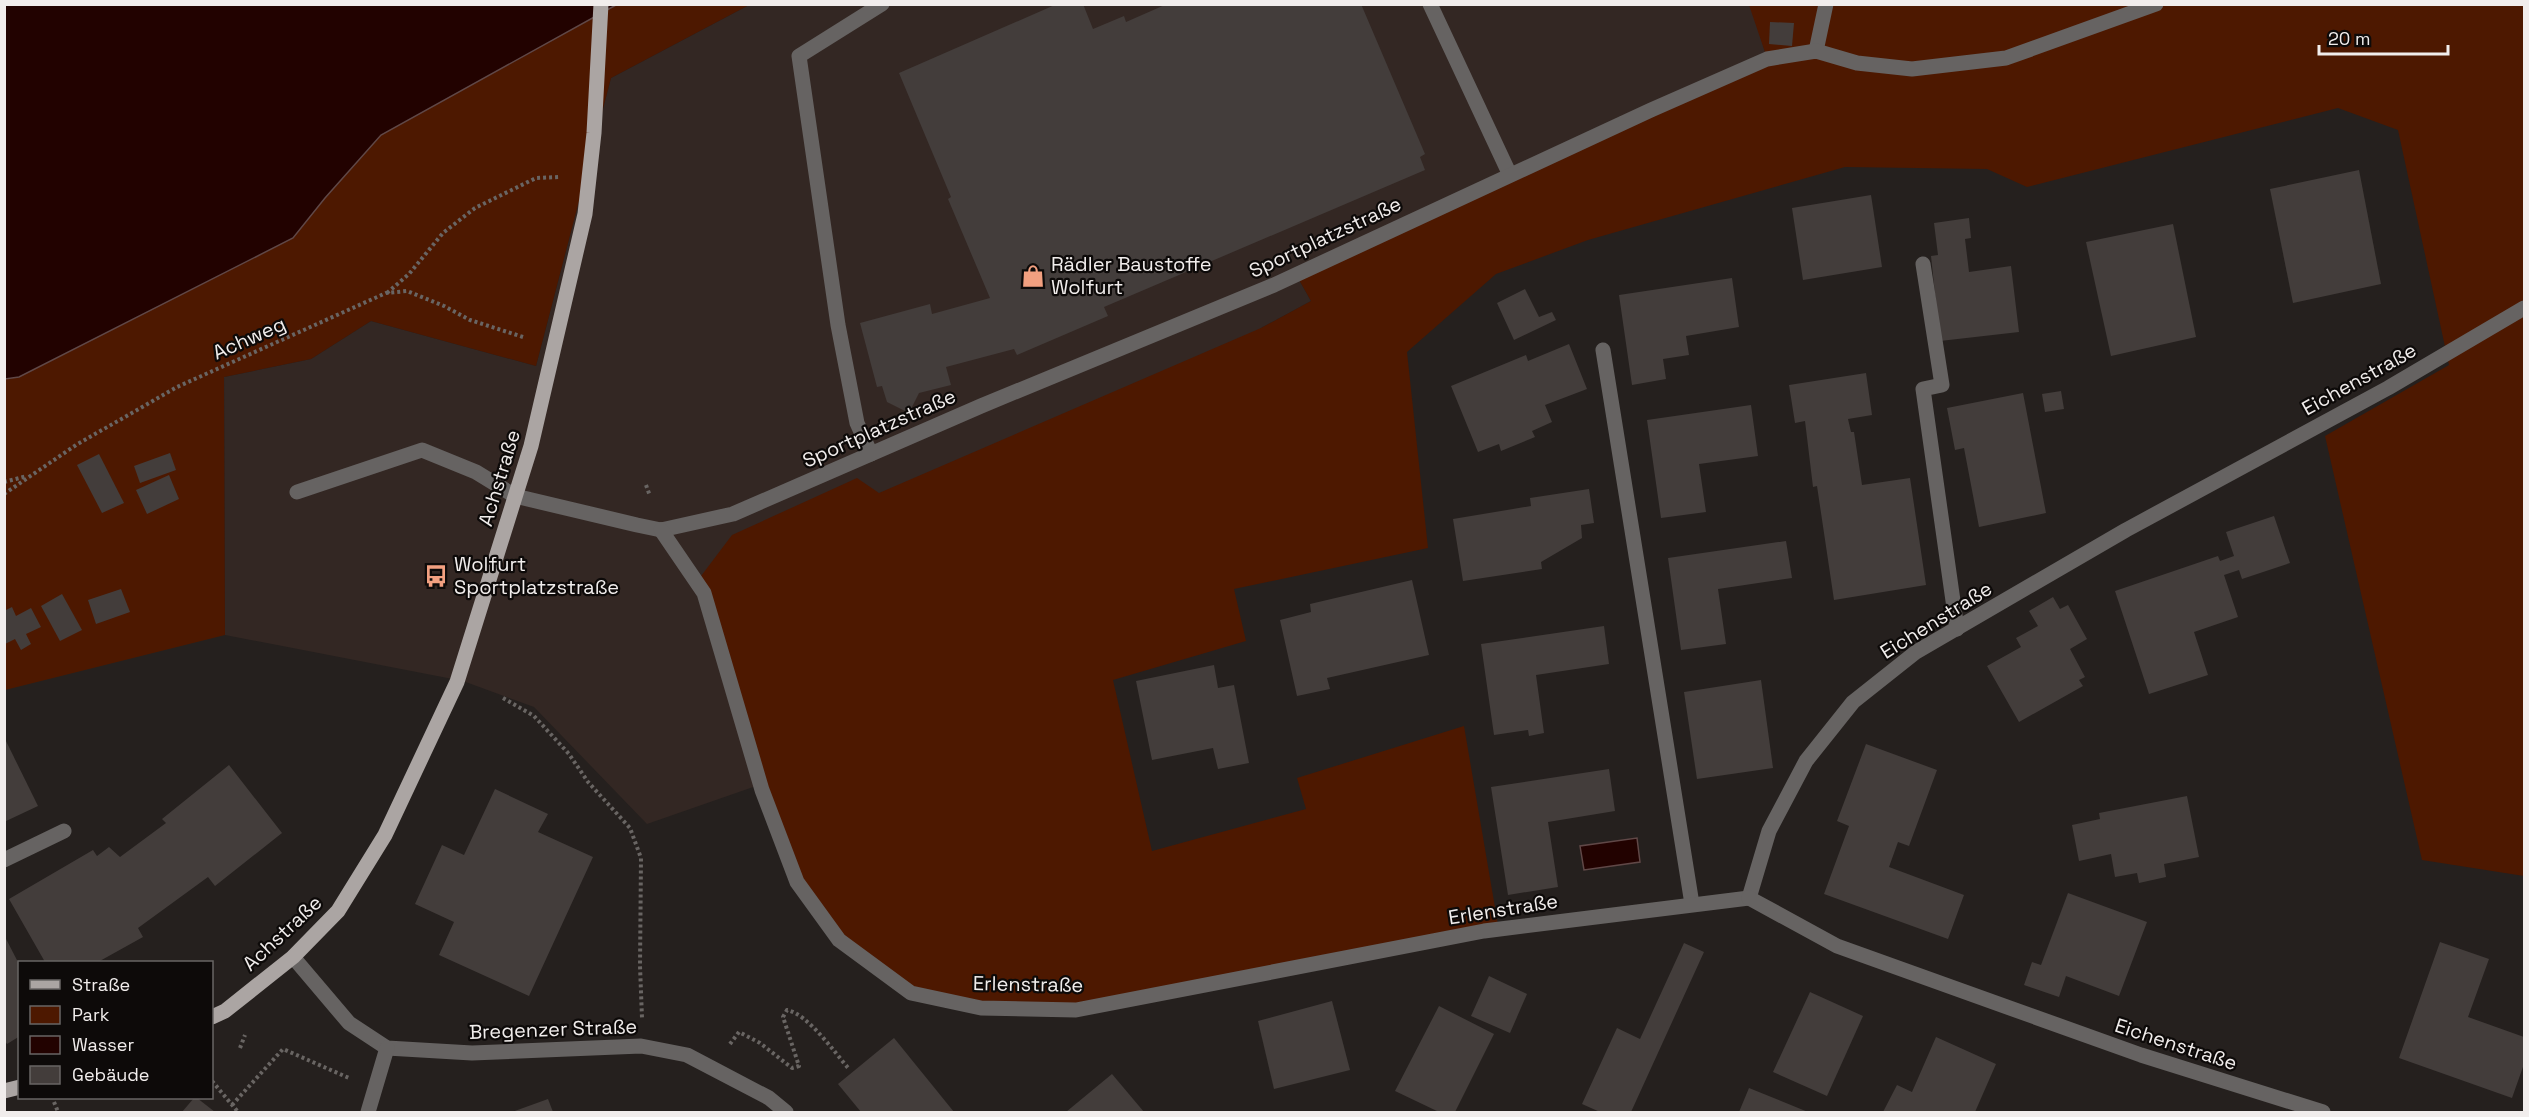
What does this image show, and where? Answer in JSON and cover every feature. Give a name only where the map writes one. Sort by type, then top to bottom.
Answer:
[{"type":"main road","name":"Achstraße","points":[[213,1017],[225,1011],[293,957],[338,911],[385,835],[457,682],[531,446],[585,214],[594,133],[601,4]]},
{"type":"street","points":[[871,454],[857,423],[838,325],[799,56],[882,4]]},
{"type":"street","points":[[1430,4],[1510,175]]},
{"type":"street","points":[[1816,51],[1826,4]]},
{"type":"street","name":"Sportplatzstraße","points":[[297,492],[422,450],[476,472],[515,496],[661,530],[733,514],[1274,285],[1767,59],[1816,51],[1857,63],[1912,69],[2006,58],[2156,4]]},
{"type":"street","points":[[1923,264],[1942,386],[1923,389],[1957,629]]},
{"type":"street","name":"Eichenstraße","points":[[2323,1113],[2141,1055],[1837,946],[1749,898],[1769,831],[1806,761],[1853,702],[1916,652],[2126,530],[2388,388],[2524,308]]},
{"type":"street","points":[[1603,350],[1692,904]]},
{"type":"street","name":"Erlenstraße","points":[[661,530],[704,593],[762,790],[797,882],[839,940],[911,993],[981,1008],[1076,1010],[1484,931],[1749,898]]},
{"type":"street","points":[[4,860],[64,831]]},
{"type":"street","name":"Bregenzer Straße","points":[[293,957],[349,1023],[387,1048],[472,1053],[641,1046],[687,1055],[769,1098],[786,1113]]},
{"type":"street","points":[[368,1113],[387,1048]]},
{"type":"path","points":[[386,293],[409,274],[443,233],[475,208],[536,177],[560,177]]},
{"type":"path","name":"Achweg","points":[[4,494],[76,445],[177,387],[386,293],[407,291],[444,306],[470,320],[523,337]]},
{"type":"path","points":[[4,482],[32,475]]},
{"type":"path","points":[[503,698],[534,716],[569,754],[588,782],[630,828],[641,858],[642,1018]]},
{"type":"path","points":[[728,1047],[739,1032],[760,1043],[792,1068],[799,1066],[783,1017],[787,1010],[794,1011],[820,1035],[849,1069]]},
{"type":"path","points":[[232,1105],[283,1049],[349,1078]]},
{"type":"path","points":[[213,1082],[238,1113]]},
{"type":"path","points":[[54,1102],[58,1113]]},
{"type":"shaded area","points":[[749,5],[1751,5],[1768,62],[1298,278],[1311,301],[1261,328],[759,785],[647,824],[534,707],[463,681],[225,635],[224,377],[311,359],[371,321],[536,366],[611,78]]},
{"type":"green space","points":[[616,5],[749,5],[611,78],[536,366],[371,321],[311,359],[224,377],[225,635],[5,690],[4,379],[19,377],[293,238],[381,135]]},
{"type":"green space","points":[[1749,5],[2524,5],[2524,876],[2422,860],[2325,436],[2449,365],[2398,130],[2338,108],[2027,187],[1987,169],[1845,167],[1588,240],[1496,274],[1407,352],[1428,548],[1234,589],[1246,641],[1113,680],[1152,851],[1306,809],[1297,778],[1464,726],[1498,925],[1076,1009],[1008,1006],[910,989],[841,938],[799,881],[695,584],[732,535],[857,478],[879,493],[1261,328],[1311,301],[1298,278],[1768,61]]},
{"type":"water","points":[[4,5],[616,5],[381,135],[293,238],[19,377],[5,379]]},
{"type":"water","points":[[1637,838],[1640,862],[1584,870],[1580,846]]},
{"type":"building","points":[[1057,4],[1083,4],[1093,29],[1124,16],[1126,22],[1167,4],[1361,4],[1425,154],[1420,157],[1425,170],[1104,307],[1108,316],[1017,355],[1014,349],[946,367],[951,385],[919,393],[909,413],[887,402],[882,386],[877,387],[860,323],[930,304],[932,314],[990,298],[948,199],[951,197],[899,73]]},
{"type":"building","points":[[1770,22],[1794,23],[1792,46],[1769,44]]},
{"type":"building","points":[[2359,170],[2381,284],[2293,303],[2270,189]]},
{"type":"building","points":[[1871,195],[1882,267],[1803,280],[1792,208]]},
{"type":"building","points":[[1969,218],[1971,238],[1965,239],[1969,272],[2011,266],[2019,332],[1940,341],[1931,256],[1938,255],[1934,223]]},
{"type":"building","points":[[2173,224],[2196,337],[2111,356],[2086,242]]},
{"type":"building","points":[[1732,278],[1739,327],[1686,336],[1689,355],[1663,359],[1666,379],[1632,385],[1619,295]]},
{"type":"building","points":[[1525,289],[1539,317],[1552,312],[1556,320],[1514,340],[1497,303]]},
{"type":"building","points":[[1569,344],[1587,389],[1545,405],[1552,422],[1532,431],[1535,437],[1501,451],[1499,444],[1478,452],[1451,386],[1526,355],[1528,361]]},
{"type":"building","points":[[1866,373],[1872,415],[1848,419],[1851,432],[1854,432],[1862,485],[1910,478],[1926,585],[1834,600],[1817,486],[1813,487],[1805,421],[1795,423],[1789,385]]},
{"type":"building","points":[[2061,391],[2064,409],[2045,412],[2042,394]]},
{"type":"building","points":[[2023,393],[2046,513],[1979,527],[1964,448],[1955,450],[1947,408]]},
{"type":"building","points":[[1751,405],[1758,456],[1699,464],[1706,512],[1661,518],[1647,420]]},
{"type":"building","points":[[170,453],[176,470],[140,483],[134,466]]},
{"type":"building","points":[[99,454],[124,503],[102,513],[77,465]]},
{"type":"building","points":[[169,475],[179,499],[147,514],[136,490]]},
{"type":"building","points":[[1589,489],[1594,523],[1581,525],[1582,538],[1541,562],[1542,569],[1463,581],[1453,519],[1531,506],[1530,498]]},
{"type":"building","points":[[2274,516],[2290,563],[2242,579],[2239,570],[2224,575],[2238,617],[2194,632],[2208,675],[2149,694],[2115,591],[2218,556],[2220,561],[2234,556],[2226,532]]},
{"type":"building","points":[[1786,541],[1792,578],[1718,589],[1726,644],[1681,650],[1668,558]]},
{"type":"building","points":[[1412,580],[1429,655],[1327,678],[1330,689],[1297,696],[1280,620],[1311,612],[1310,604]]},
{"type":"building","points":[[121,589],[130,612],[96,624],[88,600]]},
{"type":"building","points":[[62,594],[82,630],[60,641],[41,606]]},
{"type":"building","points":[[2053,597],[2060,609],[2068,605],[2087,639],[2070,649],[2085,677],[2079,680],[2083,686],[2019,722],[1987,666],[2021,647],[2016,638],[2038,626],[2029,611]]},
{"type":"building","points":[[12,607],[16,616],[31,608],[41,627],[26,634],[31,644],[21,650],[15,639],[5,644],[4,642],[4,611]]},
{"type":"building","points":[[1604,626],[1609,664],[1536,675],[1544,733],[1529,736],[1528,730],[1494,735],[1481,644]]},
{"type":"building","points":[[1214,665],[1218,688],[1234,685],[1249,763],[1218,769],[1213,748],[1152,760],[1136,681]]},
{"type":"building","points":[[1761,680],[1773,768],[1697,779],[1684,692]]},
{"type":"building","points":[[4,737],[38,806],[4,822]]},
{"type":"building","points":[[1866,744],[1937,770],[1909,846],[1898,842],[1889,867],[1964,895],[1948,939],[1824,894],[1849,826],[1837,821]]},
{"type":"building","points":[[229,765],[282,833],[215,886],[208,877],[138,928],[143,937],[100,961],[44,961],[9,899],[93,850],[97,856],[109,847],[120,857],[166,823],[162,819]]},
{"type":"building","points":[[1609,769],[1615,811],[1548,822],[1558,887],[1508,895],[1491,787]]},
{"type":"building","points":[[495,789],[548,814],[538,832],[593,857],[529,996],[439,955],[454,922],[415,904],[442,845],[464,855]]},
{"type":"building","points":[[2187,796],[2199,857],[2164,864],[2166,877],[2139,883],[2137,873],[2115,877],[2111,854],[2079,861],[2072,825],[2100,819],[2099,813]]},
{"type":"building","points":[[2068,893],[2147,922],[2119,996],[2066,976],[2059,997],[2024,985],[2032,962],[2041,965]]},
{"type":"building","points":[[4,935],[18,962],[18,1037],[7,1044],[4,1040]]},
{"type":"building","points":[[2440,942],[2489,959],[2468,1017],[2524,1037],[2524,1064],[2512,1098],[2399,1058]]},
{"type":"building","points":[[1684,943],[1704,952],[1631,1112],[1600,1112],[1582,1104],[1617,1028],[1640,1039]]},
{"type":"building","points":[[1489,976],[1527,994],[1510,1033],[1471,1016]]},
{"type":"building","points":[[1810,992],[1863,1016],[1827,1096],[1773,1072]]},
{"type":"building","points":[[1332,1001],[1350,1070],[1274,1089],[1258,1021]]},
{"type":"building","points":[[1439,1006],[1494,1034],[1455,1112],[1439,1112],[1395,1091]]},
{"type":"building","points":[[1936,1037],[1996,1064],[1975,1112],[1883,1112],[1897,1085],[1912,1092]]},
{"type":"building","points":[[894,1038],[954,1112],[861,1112],[838,1084]]},
{"type":"building","points":[[1112,1074],[1144,1112],[1066,1112]]},
{"type":"building","points":[[1749,1088],[1808,1112],[1739,1112]]},
{"type":"building","points":[[193,1099],[198,1099],[215,1112],[182,1112]]},
{"type":"building","points":[[548,1099],[553,1112],[512,1112]]},
{"type":"place","name":"Rädler Baustoffe Wolfurt","points":[[1033,276]]},
{"type":"place","name":"Wolfurt Sportplatzstraße","points":[[436,576]]}]
